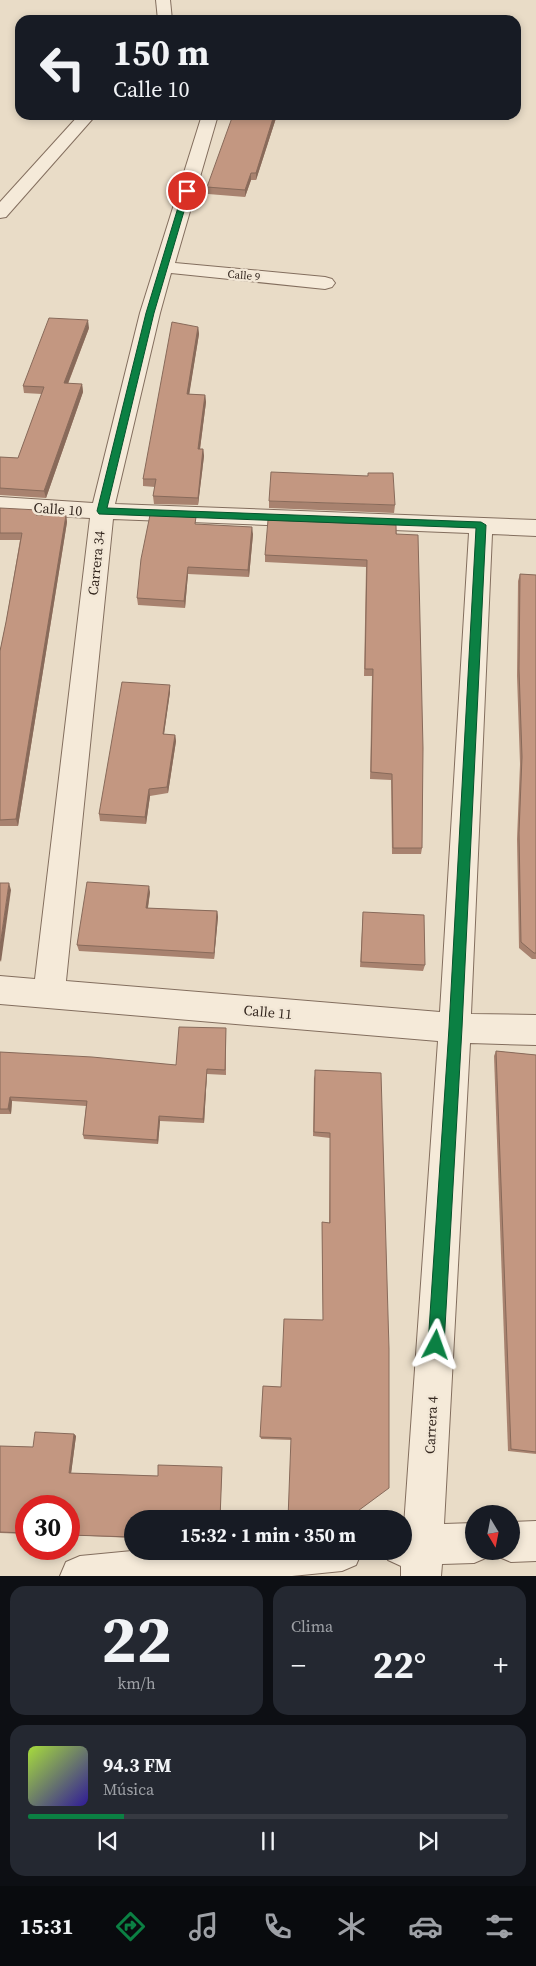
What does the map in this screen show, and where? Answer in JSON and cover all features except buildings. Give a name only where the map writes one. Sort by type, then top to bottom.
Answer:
[{"type":"street","points":[[163,0],[164,15]]},
{"type":"street","points":[[0,213],[84,120]]},
{"type":"street","name":"Carrera 34","points":[[48,993],[102,511],[150,313],[208,120]]},
{"type":"street","name":"Calle 9","points":[[163,267],[325,283]]},
{"type":"street","name":"Calle 10","points":[[0,505],[102,511],[536,528]]},
{"type":"street","name":"Carrera 4","points":[[416,1555],[455,1028],[481,525]]},
{"type":"street","name":"Calle 11","points":[[0,990],[455,1028],[536,1030]]},
{"type":"street","points":[[520,1542],[536,1541]]},
{"type":"street","points":[[416,1555],[465,1544]]},
{"type":"street","points":[[80,1576],[248,1560]]},
{"type":"route","points":[[187,191],[150,313],[102,511],[481,525],[455,1028],[436,1345]]}]
